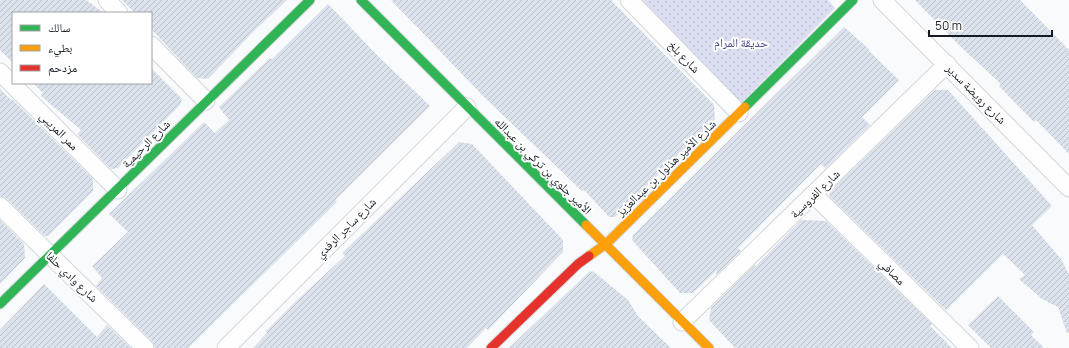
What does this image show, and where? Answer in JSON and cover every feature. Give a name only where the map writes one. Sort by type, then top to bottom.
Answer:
[{"type":"street","points":[[107,0],[118,12]]},
{"type":"street","name":"شارع الرحيمية","points":[[0,304],[51,256],[206,101],[310,0]]},
{"type":"street","name":"شارع بلخ","points":[[630,0],[739,113]]},
{"type":"street","name":"شارع الأمير هذلول بن عبدالعزيز","points":[[491,348],[578,264],[606,244],[853,0]]},
{"type":"street","name":"شارع رويضة سدير","points":[[882,0],[1069,188]]},
{"type":"street","name":"الأمير جلوي بن تركي بن عبدالله","points":[[370,3],[467,107],[709,348]]},
{"type":"street","points":[[152,46],[206,101]]},
{"type":"street","name":"شارع الفروسية","points":[[682,322],[947,64]]},
{"type":"street","name":"ممر المريبي","points":[[0,72],[118,190]]},
{"type":"street","name":"شارع ساجر الرفدي","points":[[226,348],[467,107]]},
{"type":"street","name":"مصافي","points":[[814,195],[970,348]]},
{"type":"street","name":"شارع وادي حلفا","points":[[0,206],[145,348]]},
{"type":"green space","name":"حديقة المرام","points":[[644,0],[828,0],[835,8],[740,104],[640,4]]},
{"type":"building","points":[[0,0],[86,0],[103,12],[12,12],[12,62],[0,50]]},
{"type":"building","points":[[122,0],[287,0],[254,31],[208,79],[197,78],[152,30],[152,12],[134,12]]},
{"type":"building","points":[[391,0],[611,0],[714,105],[715,119],[615,217],[609,217],[584,190],[582,191],[484,97]]},
{"type":"building","points":[[915,0],[1020,0],[1069,50],[1069,154],[1036,120],[1034,122],[999,86],[1001,84],[960,46]]},
{"type":"building","points":[[328,4],[377,55],[430,106],[335,200],[337,202],[188,348],[155,348],[152,341],[96,286],[102,278],[92,266],[128,232],[109,214],[204,122],[215,133],[229,120],[219,107],[270,58],[272,59]]},
{"type":"building","points":[[844,27],[869,49],[868,50],[899,80],[862,117],[870,125],[825,169],[824,165],[823,167],[821,164],[738,248],[741,251],[716,275],[717,270],[693,293],[680,293],[632,240],[633,235]]},
{"type":"building","points":[[152,69],[182,99],[180,105],[118,168],[111,169],[77,134],[81,130],[41,96],[43,93],[34,84],[152,84]]},
{"type":"building","points":[[0,89],[93,179],[93,191],[48,236],[45,236],[7,199],[0,196]]},
{"type":"building","points":[[935,90],[948,90],[1052,206],[1032,225],[1061,259],[1069,274],[1069,333],[1067,333],[1058,307],[1042,299],[1019,279],[1025,275],[1003,254],[946,310],[830,197],[829,192]]},
{"type":"building","points":[[459,142],[472,144],[563,240],[563,252],[488,330],[486,328],[467,348],[253,348],[267,333],[266,331],[295,302],[345,256],[342,253]]},
{"type":"building","points":[[0,220],[24,244],[25,258],[0,284]]},
{"type":"building","points":[[801,220],[826,221],[932,324],[930,326],[952,348],[735,348],[709,320],[711,308],[755,265],[756,266]]},
{"type":"building","points":[[590,271],[594,272],[628,300],[638,316],[671,348],[509,348]]},
{"type":"building","points":[[44,284],[97,337],[107,325],[131,348],[0,348],[0,330]]},
{"type":"building","points":[[998,296],[1034,332],[1031,335],[1044,348],[991,348],[968,325]]},
{"type":"traffic: fast","points":[[0,304],[310,0]]},
{"type":"traffic: fast","points":[[361,0],[586,225]]},
{"type":"traffic: fast","points":[[745,107],[853,0]]},
{"type":"traffic: slow","points":[[589,256],[606,244],[745,107]]},
{"type":"traffic: slow","points":[[586,225],[709,348]]},
{"type":"traffic: jam","points":[[491,348],[578,264],[589,256]]}]
